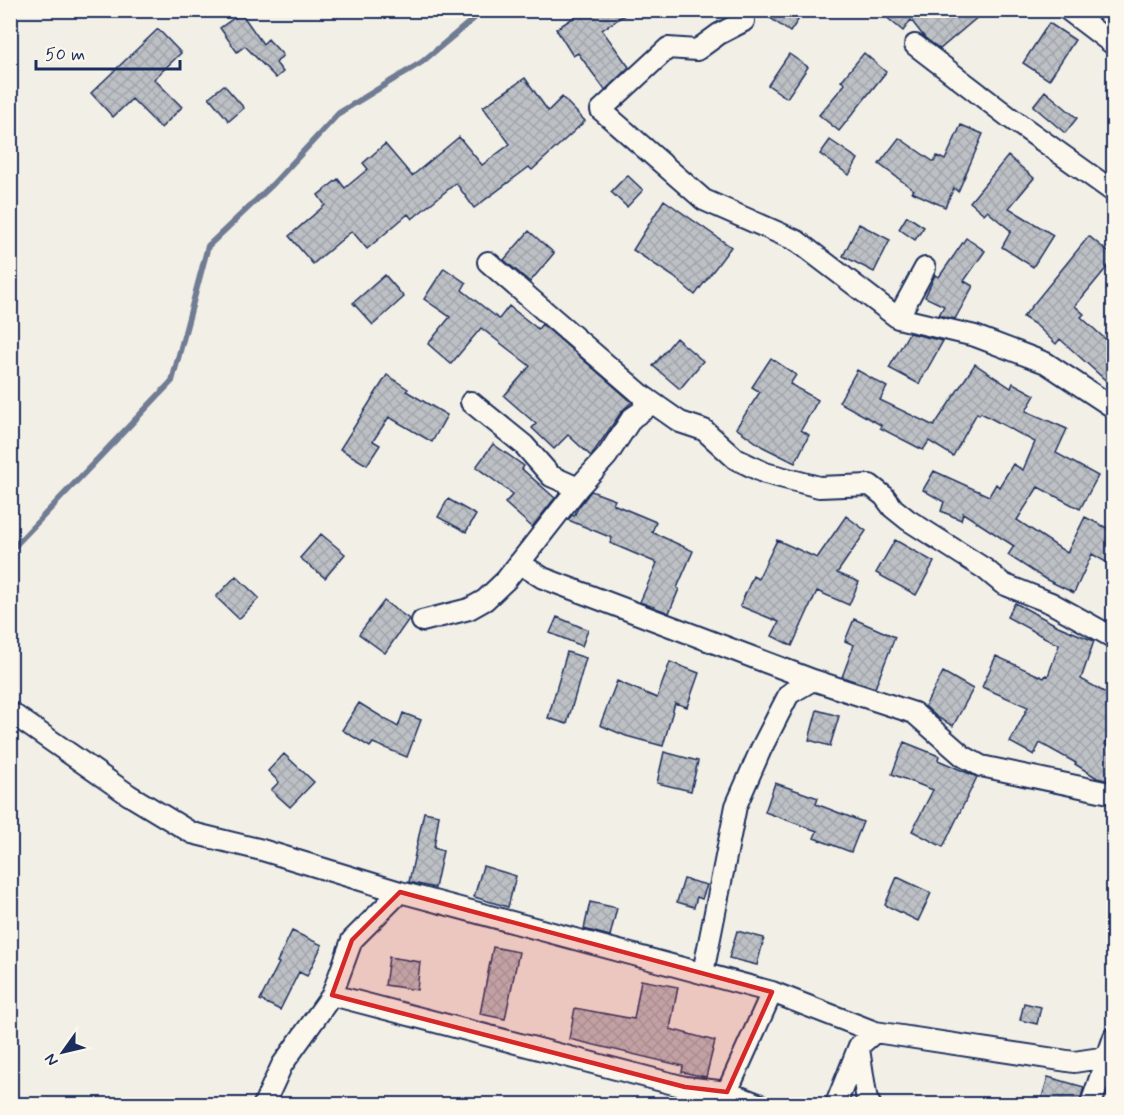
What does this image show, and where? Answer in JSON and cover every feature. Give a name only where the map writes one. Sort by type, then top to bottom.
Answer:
[{"type":"street","points":[[1068,10],[1113,45]]},
{"type":"street","points":[[744,21],[719,34],[697,50],[668,48],[602,110],[704,200],[797,241],[898,318],[975,336],[1046,363],[1113,408]]},
{"type":"street","points":[[915,45],[1113,192]]},
{"type":"street","points":[[488,262],[643,396],[680,422],[704,430],[736,459],[765,473],[819,487],[870,485],[908,520],[985,569],[1003,584],[1051,603],[1113,638]]},
{"type":"street","points":[[898,318],[925,268]]},
{"type":"street","points":[[422,621],[469,609],[485,600],[506,580],[578,488],[607,456],[632,418],[645,410],[643,396]]},
{"type":"street","points":[[471,402],[524,445],[551,476],[578,488]]},
{"type":"street","points":[[519,563],[543,578],[813,680],[914,713],[963,756],[981,766],[1113,794]]},
{"type":"street","points":[[704,973],[736,806],[789,694],[813,680]]},
{"type":"street","points":[[10,712],[129,795],[192,833],[262,850],[400,892],[772,992],[874,1032],[1074,1062],[1107,1057]]},
{"type":"street","points":[[264,1104],[282,1065],[332,995],[352,940],[400,892]]},
{"type":"street","points":[[727,1092],[772,992]]},
{"type":"street","points":[[332,995],[685,1086],[727,1092],[758,1104]]},
{"type":"street","points":[[836,1104],[859,1046],[874,1032]]},
{"type":"street","points":[[1091,1104],[1113,1037]]},
{"type":"street","points":[[859,1046],[867,1101],[870,1104]]},
{"type":"street","points":[[1074,1062],[1098,1084]]},
{"type":"highlighted area","points":[[400,892],[772,992],[727,1092],[685,1087],[332,995],[352,940]]},
{"type":"building","points":[[585,10],[632,10],[602,30],[629,67],[605,90],[578,53],[573,56],[556,29]]},
{"type":"building","points":[[759,10],[805,10],[790,32]]},
{"type":"building","points":[[878,10],[986,10],[940,49],[925,38],[911,20],[903,31]]},
{"type":"building","points":[[241,13],[263,44],[268,39],[283,55],[276,63],[283,72],[276,78],[245,46],[237,52],[220,28]]},
{"type":"building","points":[[1049,23],[1075,40],[1049,80],[1023,63]]},
{"type":"building","points":[[158,29],[181,53],[154,79],[182,107],[161,128],[132,99],[113,117],[91,93]]},
{"type":"building","points":[[864,53],[886,72],[839,131],[819,115],[845,84],[841,81]]},
{"type":"building","points":[[789,54],[808,67],[787,98],[768,85]]},
{"type":"building","points":[[525,78],[548,111],[562,97],[585,121],[532,170],[529,167],[474,208],[456,183],[412,219],[408,214],[367,249],[352,231],[313,264],[289,236],[325,205],[318,195],[338,179],[345,188],[368,169],[363,163],[385,144],[412,176],[459,137],[482,165],[510,144],[483,107]]},
{"type":"building","points":[[224,85],[244,108],[229,121],[209,97]]},
{"type":"building","points":[[1045,91],[1077,118],[1065,133],[1033,106]]},
{"type":"building","points":[[961,125],[983,134],[958,192],[954,188],[945,207],[912,192],[914,190],[879,164],[899,138],[934,162],[937,156],[945,160]]},
{"type":"building","points":[[830,140],[858,159],[849,175],[820,154]]},
{"type":"building","points":[[1008,156],[1034,178],[1009,208],[1053,235],[1033,267],[1002,247],[1011,231],[987,211],[984,214],[970,202]]},
{"type":"building","points":[[627,175],[643,190],[627,207],[611,192]]},
{"type":"building","points":[[664,200],[731,247],[695,295],[674,277],[633,250]]},
{"type":"building","points":[[907,216],[924,227],[915,240],[899,229]]},
{"type":"building","points":[[859,224],[890,240],[874,272],[843,256]]},
{"type":"building","points":[[529,231],[554,253],[530,282],[504,260]]},
{"type":"building","points":[[1089,236],[1113,256],[1113,260],[1075,306],[1084,314],[1081,317],[1113,346],[1113,387],[1060,339],[1056,344],[1036,325],[1023,317]]},
{"type":"building","points":[[966,238],[985,251],[964,281],[973,286],[955,319],[939,315],[944,306],[925,297],[935,275],[939,277]]},
{"type":"building","points":[[444,268],[466,283],[462,290],[499,319],[509,306],[538,329],[542,324],[632,402],[622,411],[591,456],[568,435],[554,449],[532,428],[536,424],[504,396],[530,366],[481,328],[451,364],[428,344],[450,317],[424,299]]},
{"type":"building","points":[[385,275],[404,297],[373,325],[353,303]]},
{"type":"building","points":[[909,333],[943,341],[919,384],[889,368]]},
{"type":"building","points":[[676,338],[703,361],[680,389],[653,366]]},
{"type":"building","points":[[771,358],[796,375],[790,384],[818,400],[801,430],[809,435],[795,463],[763,447],[736,428],[760,392],[752,387]]},
{"type":"building","points":[[975,364],[1011,388],[1013,383],[1035,395],[1026,411],[1067,429],[1056,453],[1098,476],[1080,509],[1038,487],[1017,520],[1067,553],[1085,517],[1113,531],[1113,566],[1092,554],[1074,593],[1045,579],[1008,555],[1014,546],[963,513],[961,520],[941,511],[944,502],[923,490],[934,471],[989,496],[996,484],[999,487],[1013,464],[1023,470],[1035,442],[977,413],[953,456],[929,441],[923,450],[880,428],[881,425],[839,402],[857,370],[887,387],[880,400],[934,426]]},
{"type":"building","points":[[387,375],[408,389],[406,391],[447,415],[432,442],[389,417],[373,441],[380,445],[367,465],[340,449]]},
{"type":"building","points":[[493,444],[524,466],[522,469],[555,498],[532,527],[505,503],[513,494],[476,467]]},
{"type":"building","points":[[591,491],[615,500],[613,504],[656,522],[652,532],[693,551],[669,613],[640,602],[657,563],[610,543],[612,538],[568,520],[572,515],[574,516]]},
{"type":"building","points":[[448,499],[476,515],[466,532],[438,517]]},
{"type":"building","points":[[846,516],[866,531],[837,573],[859,582],[849,605],[817,591],[792,646],[772,636],[779,622],[740,606],[753,576],[758,579],[777,540],[817,558]]},
{"type":"building","points":[[321,534],[345,554],[325,578],[300,558]]},
{"type":"building","points":[[895,540],[934,562],[916,595],[876,573]]},
{"type":"building","points":[[236,576],[259,598],[239,619],[216,597]]},
{"type":"building","points":[[384,601],[409,619],[385,653],[359,634]]},
{"type":"building","points":[[1015,603],[1058,626],[1094,641],[1081,679],[1113,697],[1113,728],[1105,744],[1113,750],[1113,782],[1097,778],[1040,743],[1034,755],[1010,742],[1028,707],[982,687],[996,656],[1044,678],[1048,676],[1059,645],[1007,617]]},
{"type":"building","points":[[557,617],[588,630],[582,646],[550,633]]},
{"type":"building","points":[[854,619],[895,637],[875,688],[842,677],[854,645],[845,641]]},
{"type":"building","points":[[567,652],[586,658],[567,724],[548,718]]},
{"type":"building","points":[[670,662],[699,673],[687,707],[675,703],[663,746],[626,736],[600,725],[617,681],[657,698]]},
{"type":"building","points":[[943,672],[973,689],[953,726],[937,717],[925,706]]},
{"type":"building","points":[[359,703],[398,727],[403,713],[421,720],[407,757],[373,743],[370,747],[342,730]]},
{"type":"building","points":[[817,710],[839,716],[830,746],[809,740]]},
{"type":"building","points":[[904,742],[939,756],[938,760],[977,777],[943,847],[912,831],[933,790],[892,774]]},
{"type":"building","points":[[664,752],[698,761],[691,791],[657,783]]},
{"type":"building","points":[[284,754],[314,782],[290,807],[271,790],[279,782],[268,771]]},
{"type":"building","points":[[775,783],[818,798],[816,804],[863,822],[851,852],[814,838],[817,831],[765,812]]},
{"type":"building","points":[[424,812],[439,815],[434,848],[443,851],[435,888],[409,882]]},
{"type":"building","points":[[483,866],[516,876],[508,907],[474,897]]},
{"type":"building","points":[[897,877],[931,893],[918,921],[885,905]]},
{"type":"building","points":[[684,879],[707,885],[702,899],[697,897],[694,907],[677,902]]},
{"type":"building","points":[[590,902],[617,908],[610,936],[584,929]]},
{"type":"building","points":[[292,931],[322,945],[307,976],[299,972],[280,1010],[260,1000]]},
{"type":"building","points":[[737,931],[764,938],[757,965],[729,958]]},
{"type":"building","points":[[493,947],[519,952],[505,1019],[480,1014]]},
{"type":"building","points":[[389,957],[420,962],[417,990],[385,985]]},
{"type":"building","points":[[641,980],[678,987],[670,1029],[715,1041],[706,1077],[682,1072],[683,1066],[569,1039],[575,1008],[634,1019]]},
{"type":"building","points":[[1024,1003],[1041,1007],[1037,1024],[1020,1020]]},
{"type":"building","points":[[1048,1077],[1084,1087],[1079,1104],[1040,1104]]},
{"type":"waterway","points":[[10,551],[172,381],[208,246],[273,184],[339,113],[422,62],[484,10]]}]
